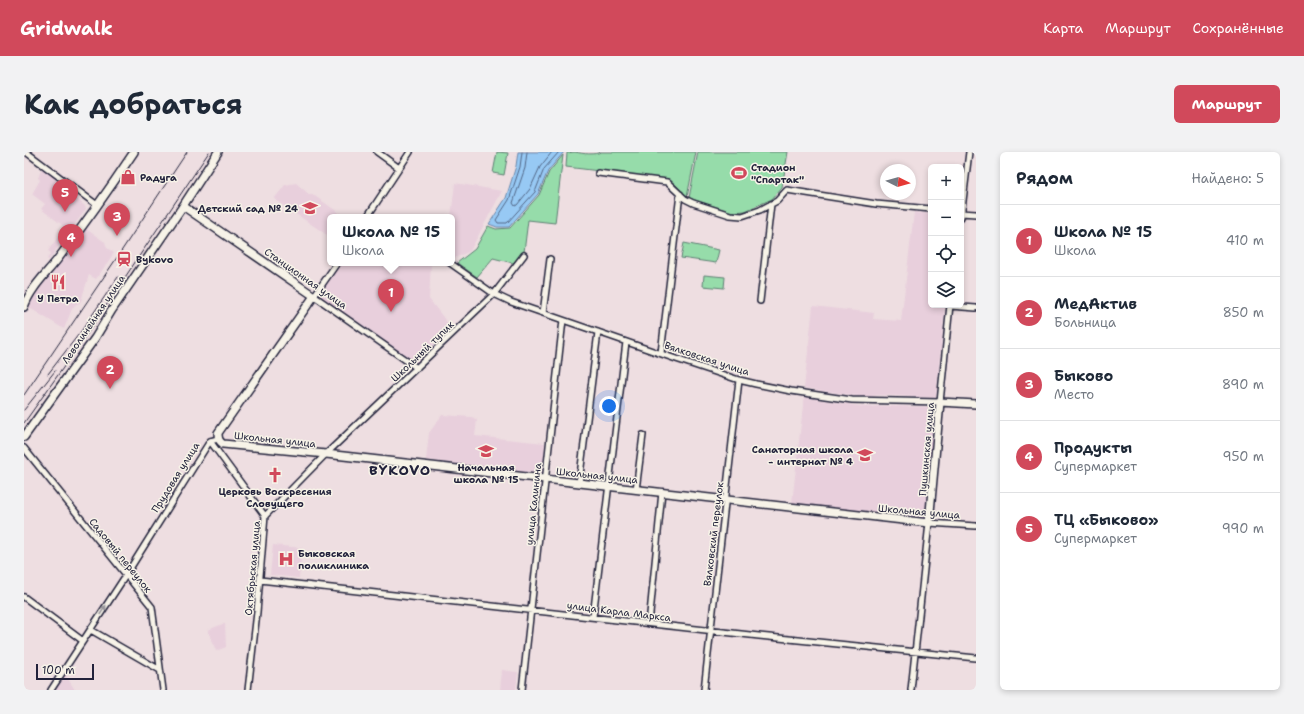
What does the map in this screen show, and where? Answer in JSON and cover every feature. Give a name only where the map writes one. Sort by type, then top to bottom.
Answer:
[{"type":"main road","name":"Леволинейная улица","points":[[24,437],[95,338],[123,293],[184,206],[218,152]]},
{"type":"main road","points":[[24,307],[30,293],[58,259],[97,205],[131,153]]},
{"type":"main road","name":"Станционная улица","points":[[184,206],[314,296]]},
{"type":"main road","points":[[218,439],[218,433],[314,296]]},
{"type":"main road","name":"Вялковская улица","points":[[940,402],[976,404]]},
{"type":"main road","name":"Пушкинская улица","points":[[929,523],[940,402]]},
{"type":"main road","name":"Школьная улица","points":[[218,439],[223,444],[326,454],[929,523]]},
{"type":"street","points":[[25,152],[97,205]]},
{"type":"street","points":[[377,152],[399,168]]},
{"type":"street","points":[[369,214],[410,152]]},
{"type":"street","points":[[963,200],[969,152]]},
{"type":"street","points":[[598,173],[666,182],[694,203],[730,215],[742,216],[771,204],[777,201],[787,190],[876,204],[928,210]]},
{"type":"street","points":[[661,353],[680,194]]},
{"type":"street","points":[[760,300],[771,204]]},
{"type":"street","points":[[964,213],[976,214]]},
{"type":"street","name":"Школьный тупик","points":[[265,516],[326,454],[494,294],[524,255]]},
{"type":"street","points":[[543,313],[550,259]]},
{"type":"street","points":[[314,296],[334,266]]},
{"type":"street","name":"Вялковская улица","points":[[454,266],[494,294],[511,302],[739,380],[791,391],[852,400],[940,402]]},
{"type":"street","name":"Станционная улица","points":[[314,296],[417,368]]},
{"type":"street","points":[[964,307],[976,308]]},
{"type":"street","name":"Пушкинская улица","points":[[940,402],[950,308]]},
{"type":"street","name":"улица Калинина","points":[[522,690],[563,320]]},
{"type":"street","points":[[579,483],[598,332]]},
{"type":"street","points":[[593,617],[626,342]]},
{"type":"street","name":"Вялковский переулок","points":[[704,690],[739,380]]},
{"type":"street","points":[[636,490],[643,435]]},
{"type":"street","name":"Прудовая улица","points":[[51,690],[126,575],[210,441],[218,439]]},
{"type":"street","name":"Октябрьская улица","points":[[210,441],[265,516],[260,580],[248,690]]},
{"type":"street","name":"Садовый переулок","points":[[24,448],[152,607],[163,690]]},
{"type":"street","points":[[649,624],[662,492]]},
{"type":"street","name":"Пушкинская улица","points":[[911,690],[929,523]]},
{"type":"street","name":"Школьная улица","points":[[929,523],[976,526]]},
{"type":"street","name":"улица Карла Маркса","points":[[260,580],[710,631],[976,658]]},
{"type":"street","points":[[24,597],[83,641]]},
{"type":"street","points":[[90,630],[160,670]]},
{"type":"shaded area","points":[[42,168],[73,191],[71,195],[84,205],[86,209],[49,260],[47,259],[51,253],[48,251],[65,227],[41,209],[45,204],[32,194],[40,180],[38,178]]},
{"type":"shaded area","name":"Детский сад № 24","points":[[296,183],[310,195],[312,194],[341,214],[327,214],[327,235],[274,199],[285,185]]},
{"type":"shaded area","points":[[455,183],[502,191],[470,251],[455,258],[455,214],[451,214]]},
{"type":"shaded area","points":[[914,212],[928,214],[928,308],[945,308],[936,398],[880,395],[864,397],[804,388],[813,306],[874,313],[873,319],[901,321]]},
{"type":"shaded area","points":[[83,228],[105,242],[107,248],[114,253],[96,279],[89,275],[81,301],[72,309],[64,329],[28,307],[31,301],[31,295]]},
{"type":"shaded area","points":[[339,266],[431,266],[429,299],[449,325],[436,337],[431,349],[416,363],[319,295]]},
{"type":"shaded area","name":"Санаторная школа - интернат № 4","points":[[804,397],[865,407],[937,407],[925,519],[792,503]]},
{"type":"shaded area","name":"Начальная школа № 15","points":[[442,415],[472,417],[477,420],[475,436],[545,443],[542,475],[426,460],[429,433]]},
{"type":"shaded area","name":"Быковская поликлиника","points":[[273,545],[302,548],[299,578],[270,575]]},
{"type":"shaded area","points":[[225,623],[226,647],[216,651],[208,630]]},
{"type":"shaded area","points":[[502,670],[518,672],[516,690],[500,690]]},
{"type":"shaded area","points":[[65,674],[75,690],[54,690]]},
{"type":"green space","points":[[497,152],[508,153],[504,175],[493,173]]},
{"type":"green space","points":[[575,152],[595,154],[601,152],[696,152],[687,197],[675,184],[667,179],[566,167],[567,153]]},
{"type":"green space","name":"Стадион \"Спартак\"","points":[[698,152],[788,152],[782,187],[772,199],[745,211],[733,212],[689,198]]},
{"type":"green space","points":[[563,155],[555,223],[528,220],[524,252],[513,263],[493,258],[477,277],[457,263],[475,249],[488,226],[496,229],[510,228],[539,195],[549,172]]},
{"type":"green space","points":[[684,243],[719,250],[716,263],[681,258]]},
{"type":"green space","points":[[704,275],[725,277],[724,288],[703,286]]},
{"type":"water","points":[[518,152],[564,152],[548,171],[538,194],[509,227],[497,227],[489,224],[506,198],[516,166]]},
{"type":"railway","points":[[24,395],[187,152]]},
{"type":"railway","points":[[24,423],[87,334],[209,152]]},
{"type":"railway","points":[[48,374],[82,330],[118,277]]},
{"type":"railway","points":[[24,410],[55,371]]},
{"type":"place","name":"Стадион \"Спартак\"","points":[[739,173]]},
{"type":"place","name":"Радуга","points":[[128,177]]},
{"type":"place","name":"Детский сад № 24","points":[[310,208]]},
{"type":"place","name":"ТЦ «Быково»","points":[[65,212]]},
{"type":"place","name":"Быково","points":[[117,236]]},
{"type":"place","name":"Продукты","points":[[71,257]]},
{"type":"place","name":"Bykovo","points":[[124,259]]},
{"type":"place","name":"У Петра","points":[[58,282]]},
{"type":"place","name":"Школа № 15","points":[[391,312]]},
{"type":"place","name":"МедАктив","points":[[110,389]]},
{"type":"place","name":"Начальная школа № 15","points":[[486,451]]},
{"type":"place","name":"Санаторная школа - интернат № 4","points":[[865,455]]},
{"type":"place","name":"Церковь Воскресения Словущего","points":[[275,475]]},
{"type":"place","name":"Быковская поликлиника","points":[[286,559]]},
{"type":"district","name":"BYKOVO","points":[[400,470]]}]
